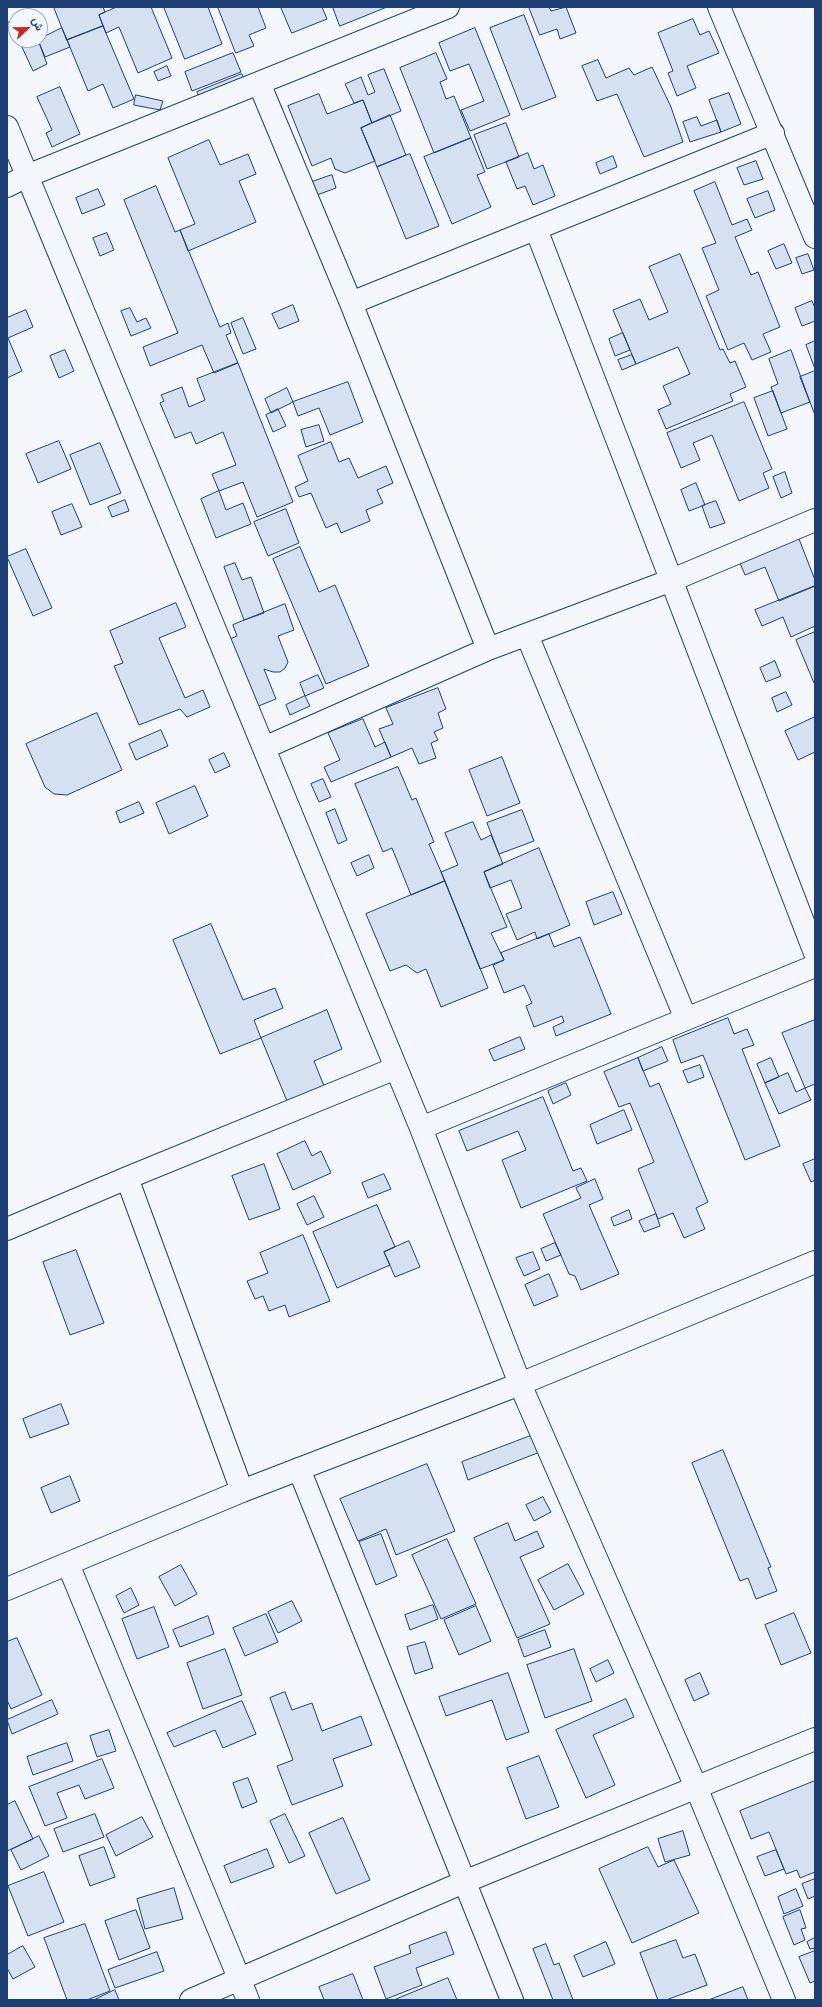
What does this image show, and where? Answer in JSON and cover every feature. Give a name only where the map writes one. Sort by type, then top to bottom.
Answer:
[{"type":"street","points":[[7,186],[27,176],[448,7]]},
{"type":"street","points":[[719,7],[773,133],[815,237]]},
{"type":"street","points":[[259,83],[351,303],[488,649]]},
{"type":"street","points":[[7,127],[421,1128],[520,1384],[696,1787],[784,2000]]},
{"type":"street","points":[[351,303],[773,133]]},
{"type":"street","points":[[536,229],[815,953]]},
{"type":"street","points":[[264,748],[488,649],[672,580],[815,520]]},
{"type":"street","points":[[527,635],[686,1019]]},
{"type":"street","points":[[421,1128],[815,966]]},
{"type":"street","points":[[7,1229],[127,1178],[396,1068]]},
{"type":"street","points":[[127,1178],[242,1491]]},
{"type":"street","points":[[7,1589],[242,1491],[520,1384],[815,1262]]},
{"type":"street","points":[[299,1469],[512,2000]]},
{"type":"street","points":[[68,1564],[248,2000]]},
{"type":"street","points":[[191,2000],[464,1882],[815,1738]]},
{"type":"building","points":[[54,7],[103,7],[105,12],[99,15],[103,26],[67,40]]},
{"type":"building","points":[[117,7],[151,7],[172,58],[138,73],[119,27],[106,33],[99,15]]},
{"type":"building","points":[[164,7],[208,7],[222,44],[185,59]]},
{"type":"building","points":[[218,7],[258,7],[266,28],[249,35],[254,46],[236,53]]},
{"type":"building","points":[[281,7],[322,7],[327,19],[292,33]]},
{"type":"building","points":[[333,7],[387,7],[340,26]]},
{"type":"building","points":[[529,7],[549,7],[551,11],[566,7],[576,33],[560,39],[557,29],[540,35]]},
{"type":"building","points":[[524,15],[556,97],[522,110],[490,28]]},
{"type":"building","points":[[693,19],[700,35],[709,31],[719,53],[687,66],[696,88],[677,96],[668,73],[673,71],[658,33]]},
{"type":"building","points":[[103,26],[134,99],[113,108],[103,84],[88,91],[67,40]]},
{"type":"building","points":[[62,28],[70,47],[45,57],[41,48],[48,48],[48,35]]},
{"type":"building","points":[[475,28],[510,115],[470,131],[461,110],[484,101],[469,64],[450,71],[439,43]]},
{"type":"building","points":[[22,48],[41,48],[47,64],[33,71]]},
{"type":"building","points":[[233,53],[241,72],[192,91],[185,72]]},
{"type":"building","points":[[436,53],[447,79],[440,82],[446,99],[454,96],[471,138],[434,153],[400,68]]},
{"type":"building","points":[[598,60],[606,78],[629,68],[634,75],[652,67],[671,107],[683,142],[644,157],[617,94],[597,101],[582,66]]},
{"type":"building","points":[[167,66],[171,76],[158,81],[154,72]]},
{"type":"building","points":[[384,69],[401,111],[372,123],[363,100],[354,103],[345,84],[361,77],[368,95],[375,92],[368,75]]},
{"type":"building","points":[[242,74],[246,84],[201,102],[197,92]]},
{"type":"building","points":[[60,87],[80,134],[52,147],[46,133],[52,130],[37,97]]},
{"type":"building","points":[[729,93],[741,124],[721,132],[709,100]]},
{"type":"building","points":[[319,94],[327,114],[363,100],[372,123],[361,128],[375,161],[345,173],[335,169],[331,158],[312,166],[288,106]]},
{"type":"building","points":[[136,95],[163,101],[160,110],[134,105]]},
{"type":"building","points":[[390,115],[406,155],[377,167],[361,128]]},
{"type":"building","points":[[697,117],[701,126],[717,120],[721,132],[690,142],[683,122]]},
{"type":"building","points":[[506,123],[519,157],[487,169],[474,135]]},
{"type":"building","points":[[471,138],[485,172],[477,175],[491,207],[452,224],[424,157]]},
{"type":"building","points":[[209,140],[220,165],[248,154],[256,174],[239,181],[256,222],[188,251],[180,230],[195,224],[168,158]]},
{"type":"building","points":[[528,153],[534,169],[543,165],[555,196],[533,205],[525,186],[517,189],[506,162]]},
{"type":"building","points":[[410,154],[439,226],[406,239],[377,167]]},
{"type":"building","points":[[613,156],[617,167],[600,174],[596,163]]},
{"type":"building","points":[[756,161],[763,179],[744,185],[737,168]]},
{"type":"building","points":[[332,175],[336,188],[317,195],[312,182]]},
{"type":"building","points":[[715,182],[732,225],[747,219],[752,230],[735,237],[751,275],[758,272],[780,327],[763,334],[771,352],[752,360],[744,343],[728,350],[706,296],[719,290],[702,248],[716,243],[694,191]]},
{"type":"building","points":[[156,186],[175,232],[180,230],[220,327],[228,323],[231,333],[226,335],[238,363],[214,373],[202,345],[150,366],[143,347],[178,333],[124,200]]},
{"type":"building","points":[[98,189],[105,205],[82,214],[76,198]]},
{"type":"building","points":[[768,191],[775,210],[755,218],[747,199]]},
{"type":"building","points":[[107,233],[114,250],[100,256],[93,238]]},
{"type":"building","points":[[784,244],[792,263],[776,269],[768,251]]},
{"type":"building","points":[[680,254],[720,350],[723,349],[730,363],[735,361],[746,387],[730,394],[733,401],[666,429],[658,410],[671,404],[663,386],[690,374],[678,347],[636,364],[613,310],[640,299],[649,320],[668,312],[649,267]]},
{"type":"building","points":[[808,254],[814,270],[802,274],[796,258]]},
{"type":"building","points":[[812,301],[815,308],[815,321],[802,326],[795,308]]},
{"type":"building","points":[[293,305],[299,321],[279,329],[272,314]]},
{"type":"building","points":[[130,308],[137,322],[146,318],[151,328],[131,336],[121,311]]},
{"type":"building","points":[[26,310],[33,327],[8,338],[22,371],[7,378],[7,318]]},
{"type":"building","points":[[243,318],[256,349],[243,354],[231,323]]},
{"type":"building","points":[[623,333],[630,350],[615,356],[609,339]]},
{"type":"building","points":[[815,341],[815,369],[806,345]]},
{"type":"building","points":[[65,350],[74,371],[59,378],[50,356]]},
{"type":"building","points":[[791,350],[810,402],[781,413],[771,387],[778,384],[769,359]]},
{"type":"building","points":[[632,355],[636,364],[622,370],[618,360]]},
{"type":"building","points":[[238,363],[293,502],[257,517],[243,482],[219,491],[212,474],[236,465],[223,432],[196,444],[191,432],[175,438],[160,403],[164,401],[161,395],[182,387],[189,407],[205,400],[197,379]]},
{"type":"building","points":[[815,371],[815,415],[800,377]]},
{"type":"building","points":[[348,382],[363,422],[330,435],[319,408],[298,416],[293,402]]},
{"type":"building","points":[[287,388],[293,402],[271,413],[265,399]]},
{"type":"building","points":[[773,391],[787,429],[768,436],[754,398]]},
{"type":"building","points":[[744,402],[772,469],[763,473],[769,488],[739,501],[712,435],[693,443],[700,460],[681,468],[667,433]]},
{"type":"building","points":[[278,409],[286,426],[273,432],[266,415]]},
{"type":"building","points":[[319,425],[324,441],[306,447],[301,430]]},
{"type":"building","points":[[59,441],[71,469],[38,483],[26,454]]},
{"type":"building","points":[[331,442],[339,462],[349,458],[358,478],[386,466],[393,483],[377,490],[383,503],[366,510],[370,521],[341,533],[337,523],[326,528],[311,493],[299,497],[295,487],[308,481],[298,456]]},
{"type":"building","points":[[100,443],[121,493],[90,505],[70,455]]},
{"type":"building","points":[[785,472],[792,493],[781,498],[773,477]]},
{"type":"building","points":[[696,483],[705,505],[689,511],[681,490]]},
{"type":"building","points":[[219,491],[226,510],[243,503],[251,524],[216,538],[201,499]]},
{"type":"building","points":[[125,500],[129,511],[112,517],[108,507]]},
{"type":"building","points":[[716,501],[725,523],[710,528],[702,506]]},
{"type":"building","points":[[72,504],[82,527],[61,535],[52,512]]},
{"type":"building","points":[[286,509],[299,543],[268,556],[254,522]]},
{"type":"building","points":[[799,539],[815,580],[815,586],[779,601],[765,567],[745,575],[740,563]]},
{"type":"building","points":[[300,547],[319,592],[335,585],[369,666],[326,684],[273,559]]},
{"type":"building","points":[[26,549],[52,608],[33,616],[7,557]]},
{"type":"building","points":[[235,563],[242,580],[251,577],[264,613],[244,620],[224,567]]},
{"type":"building","points":[[815,586],[815,626],[791,637],[783,617],[762,626],[755,610]]},
{"type":"building","points":[[176,603],[186,627],[159,638],[185,698],[203,690],[210,707],[187,717],[180,709],[139,725],[114,666],[123,663],[110,631]]},
{"type":"building","points":[[285,604],[294,630],[278,636],[288,662],[285,668],[280,672],[273,672],[264,669],[276,699],[256,707],[230,639],[237,636],[233,625]]},
{"type":"building","points":[[815,632],[815,683],[814,683],[796,640]]},
{"type":"building","points":[[775,661],[781,676],[766,682],[760,668]]},
{"type":"building","points":[[318,675],[324,688],[305,696],[300,683]]},
{"type":"building","points":[[438,688],[446,709],[438,713],[443,728],[434,732],[438,740],[431,743],[436,758],[419,764],[412,748],[391,757],[379,729],[393,724],[386,708]]},
{"type":"building","points":[[786,692],[792,705],[777,712],[772,698]]},
{"type":"building","points":[[305,696],[310,706],[290,715],[286,705]]},
{"type":"building","points":[[97,713],[122,770],[67,795],[54,794],[45,787],[26,744]]},
{"type":"building","points":[[815,717],[815,752],[798,760],[785,731]]},
{"type":"building","points":[[363,719],[375,747],[385,742],[391,757],[331,782],[324,767],[340,760],[328,733]]},
{"type":"building","points":[[161,730],[168,746],[136,760],[129,744]]},
{"type":"building","points":[[224,753],[230,766],[215,773],[209,760]]},
{"type":"building","points":[[502,757],[520,803],[487,816],[469,770]]},
{"type":"building","points":[[398,767],[412,800],[416,798],[434,842],[429,844],[445,881],[411,895],[392,848],[383,852],[355,784]]},
{"type":"building","points":[[323,779],[331,797],[319,802],[311,784]]},
{"type":"building","points":[[195,786],[208,816],[169,834],[156,803]]},
{"type":"building","points":[[139,802],[144,813],[120,823],[116,812]]},
{"type":"building","points":[[335,809],[347,840],[338,844],[326,813]]},
{"type":"building","points":[[522,810],[534,841],[499,854],[487,823]]},
{"type":"building","points":[[473,822],[481,840],[491,835],[503,864],[484,872],[507,927],[491,933],[504,960],[480,969],[441,872],[458,865],[445,833]]},
{"type":"building","points":[[539,848],[570,925],[537,939],[535,932],[517,940],[506,914],[522,908],[511,880],[490,888],[484,872]]},
{"type":"building","points":[[369,855],[374,868],[357,876],[351,863]]},
{"type":"building","points":[[445,881],[488,988],[441,1007],[426,969],[417,973],[406,965],[390,971],[366,914]]},
{"type":"building","points":[[613,892],[622,914],[594,925],[586,902]]},
{"type":"building","points":[[211,924],[243,1000],[275,988],[283,1008],[254,1020],[261,1038],[220,1054],[173,940]]},
{"type":"building","points":[[549,934],[554,947],[580,937],[611,1014],[556,1036],[553,1027],[564,1022],[562,1016],[534,1027],[526,1006],[532,1003],[524,985],[504,993],[493,965],[504,960],[501,953]]},
{"type":"building","points":[[327,1010],[342,1049],[314,1061],[324,1086],[287,1101],[261,1038]]},
{"type":"building","points":[[728,1018],[734,1034],[747,1029],[754,1045],[742,1049],[780,1146],[745,1160],[703,1055],[681,1063],[673,1040]]},
{"type":"building","points":[[815,1020],[815,1084],[805,1088],[782,1033]]},
{"type":"building","points":[[520,1037],[525,1049],[494,1061],[489,1050]]},
{"type":"building","points":[[662,1047],[668,1061],[643,1071],[638,1058]]},
{"type":"building","points":[[638,1058],[650,1087],[659,1083],[708,1202],[696,1208],[705,1229],[684,1238],[673,1213],[658,1219],[638,1169],[654,1162],[630,1103],[619,1107],[604,1072]]},
{"type":"building","points":[[771,1058],[779,1077],[765,1083],[757,1064]]},
{"type":"building","points":[[700,1065],[704,1077],[688,1083],[683,1071]]},
{"type":"building","points":[[788,1073],[796,1092],[805,1088],[811,1100],[779,1114],[765,1083]]},
{"type":"building","points":[[566,1083],[571,1095],[553,1104],[548,1091]]},
{"type":"building","points":[[543,1097],[573,1171],[581,1168],[587,1181],[521,1208],[502,1160],[526,1150],[518,1131],[467,1151],[459,1131]]},
{"type":"building","points":[[624,1110],[632,1130],[597,1144],[590,1125]]},
{"type":"building","points":[[305,1141],[312,1156],[321,1151],[331,1173],[293,1190],[277,1154]]},
{"type":"building","points":[[815,1159],[815,1180],[811,1182],[803,1164]]},
{"type":"building","points":[[264,1164],[280,1209],[249,1220],[232,1176]]},
{"type":"building","points":[[384,1174],[391,1189],[368,1198],[362,1183]]},
{"type":"building","points":[[595,1179],[603,1199],[589,1205],[619,1274],[581,1290],[575,1276],[569,1274],[543,1214],[581,1198],[576,1188]]},
{"type":"building","points":[[314,1196],[324,1217],[307,1225],[297,1204]]},
{"type":"building","points":[[377,1205],[395,1247],[384,1252],[390,1265],[337,1288],[313,1232]]},
{"type":"building","points":[[629,1210],[632,1219],[614,1226],[611,1218]]},
{"type":"building","points":[[656,1214],[660,1226],[644,1232],[639,1221]]},
{"type":"building","points":[[303,1235],[330,1301],[289,1317],[285,1305],[269,1311],[263,1296],[255,1299],[247,1281],[268,1273],[260,1253]]},
{"type":"building","points":[[409,1241],[420,1267],[395,1277],[384,1252]]},
{"type":"building","points":[[555,1243],[561,1255],[546,1261],[541,1249]]},
{"type":"building","points":[[76,1250],[104,1323],[70,1335],[43,1262]]},
{"type":"building","points":[[533,1252],[540,1269],[524,1276],[516,1258]]},
{"type":"building","points":[[549,1274],[558,1296],[534,1306],[525,1285]]},
{"type":"building","points":[[61,1404],[69,1424],[30,1438],[23,1419]]},
{"type":"building","points":[[533,1435],[540,1452],[468,1480],[462,1462]]},
{"type":"building","points":[[723,1450],[771,1567],[768,1568],[777,1591],[756,1599],[748,1578],[740,1581],[692,1463]]},
{"type":"building","points":[[427,1464],[455,1531],[396,1555],[386,1529],[358,1541],[340,1499]]},
{"type":"building","points":[[70,1476],[80,1501],[51,1513],[41,1488]]},
{"type":"building","points":[[543,1497],[551,1512],[534,1521],[526,1505]]},
{"type":"building","points":[[508,1523],[515,1541],[537,1531],[544,1547],[520,1557],[550,1624],[517,1638],[474,1538]]},
{"type":"building","points":[[381,1534],[397,1576],[376,1585],[359,1542]]},
{"type":"building","points":[[447,1539],[476,1604],[441,1619],[412,1555]]},
{"type":"building","points":[[568,1564],[584,1594],[554,1610],[538,1580]]},
{"type":"building","points":[[181,1565],[197,1594],[175,1606],[159,1577]]},
{"type":"building","points":[[131,1588],[139,1605],[124,1613],[116,1596]]},
{"type":"building","points":[[292,1601],[302,1621],[278,1633],[268,1612]]},
{"type":"building","points":[[433,1605],[438,1619],[410,1630],[405,1615]]},
{"type":"building","points":[[476,1606],[491,1641],[459,1655],[444,1620]]},
{"type":"building","points":[[154,1607],[169,1647],[137,1659],[122,1619]]},
{"type":"building","points":[[794,1613],[811,1653],[781,1665],[765,1625]]},
{"type":"building","points":[[266,1614],[278,1642],[245,1656],[233,1628]]},
{"type":"building","points":[[208,1616],[214,1634],[180,1647],[173,1630]]},
{"type":"building","points":[[545,1630],[551,1647],[524,1657],[518,1640]]},
{"type":"building","points":[[17,1638],[42,1695],[11,1709],[7,1700],[7,1642]]},
{"type":"building","points":[[425,1642],[433,1668],[415,1674],[407,1647]]},
{"type":"building","points":[[225,1649],[242,1695],[203,1709],[187,1663]]},
{"type":"building","points":[[574,1649],[592,1701],[545,1718],[527,1665]]},
{"type":"building","points":[[608,1660],[614,1673],[596,1682],[590,1669]]},
{"type":"building","points":[[508,1673],[529,1732],[506,1740],[492,1700],[446,1716],[439,1697]]},
{"type":"building","points":[[700,1673],[709,1694],[694,1701],[685,1680]]},
{"type":"building","points":[[285,1692],[292,1710],[312,1703],[322,1731],[361,1716],[372,1745],[333,1759],[343,1786],[292,1805],[277,1766],[293,1760],[270,1698]]},
{"type":"building","points":[[626,1699],[634,1717],[593,1735],[615,1785],[586,1798],[556,1730]]},
{"type":"building","points":[[52,1700],[58,1714],[12,1734],[7,1720]]},
{"type":"building","points":[[242,1701],[256,1734],[223,1748],[215,1730],[174,1747],[167,1733]]},
{"type":"building","points":[[109,1730],[116,1751],[97,1757],[90,1736]]},
{"type":"building","points":[[67,1743],[73,1761],[33,1775],[27,1757]]},
{"type":"building","points":[[539,1756],[559,1807],[526,1819],[507,1768]]},
{"type":"building","points":[[102,1759],[114,1788],[85,1799],[79,1785],[57,1793],[67,1818],[45,1826],[29,1787]]},
{"type":"building","points":[[248,1778],[257,1802],[242,1808],[233,1783]]},
{"type":"building","points":[[815,1781],[815,1872],[800,1878],[797,1870],[786,1874],[769,1832],[751,1839],[740,1811]]},
{"type":"building","points":[[15,1801],[33,1839],[7,1851],[7,1805]]},
{"type":"building","points":[[95,1814],[104,1837],[63,1852],[54,1829]]},
{"type":"building","points":[[285,1814],[305,1856],[289,1863],[270,1821]]},
{"type":"building","points":[[142,1817],[153,1837],[116,1856],[106,1835]]},
{"type":"building","points":[[343,1818],[370,1880],[336,1894],[309,1833]]},
{"type":"building","points":[[683,1831],[690,1855],[665,1862],[658,1839]]},
{"type":"building","points":[[39,1836],[49,1856],[21,1870],[11,1850]]},
{"type":"building","points":[[104,1847],[115,1877],[90,1886],[79,1856]]},
{"type":"building","points":[[648,1847],[658,1867],[674,1860],[699,1913],[632,1943],[599,1869]]},
{"type":"building","points":[[267,1849],[274,1867],[231,1883],[224,1866]]},
{"type":"building","points":[[776,1850],[784,1869],[765,1876],[757,1857]]},
{"type":"building","points":[[44,1872],[64,1922],[28,1936],[8,1886]]},
{"type":"building","points":[[815,1879],[815,1896],[808,1899],[802,1884]]},
{"type":"building","points":[[174,1888],[183,1919],[145,1929],[137,1899]]},
{"type":"building","points":[[796,1889],[803,1906],[784,1914],[778,1897]]},
{"type":"building","points":[[136,1910],[150,1948],[119,1960],[105,1921]]},
{"type":"building","points":[[800,1910],[806,1928],[801,1929],[805,1940],[794,1945],[783,1917]]},
{"type":"building","points":[[85,1924],[110,1991],[87,2000],[67,2000],[44,1938]]},
{"type":"building","points":[[446,1932],[454,1954],[416,1968],[422,1985],[386,1999],[374,1967],[411,1953],[409,1946]]},
{"type":"building","points":[[815,1938],[815,1948],[810,1949],[807,1942]]},
{"type":"building","points":[[676,1940],[683,1958],[695,1954],[707,1985],[666,2000],[658,2000],[640,1953]]},
{"type":"building","points":[[606,1942],[615,1964],[583,1977],[574,1956]]},
{"type":"building","points":[[546,1944],[554,1965],[559,1963],[573,2000],[553,2000],[533,1949]]},
{"type":"building","points":[[23,1946],[35,1967],[13,1979],[7,1968],[7,1955]]},
{"type":"building","points":[[815,1951],[815,1981],[810,1983],[799,1957]]},
{"type":"building","points":[[157,1952],[164,1971],[115,1988],[108,1970]]},
{"type":"building","points":[[353,1974],[363,2000],[324,2000],[319,1987]]},
{"type":"building","points":[[448,1978],[457,2000],[394,2000]]},
{"type":"building","points":[[743,1987],[748,2000],[709,2000]]},
{"type":"building","points":[[115,1990],[119,2000],[94,2000]]}]
